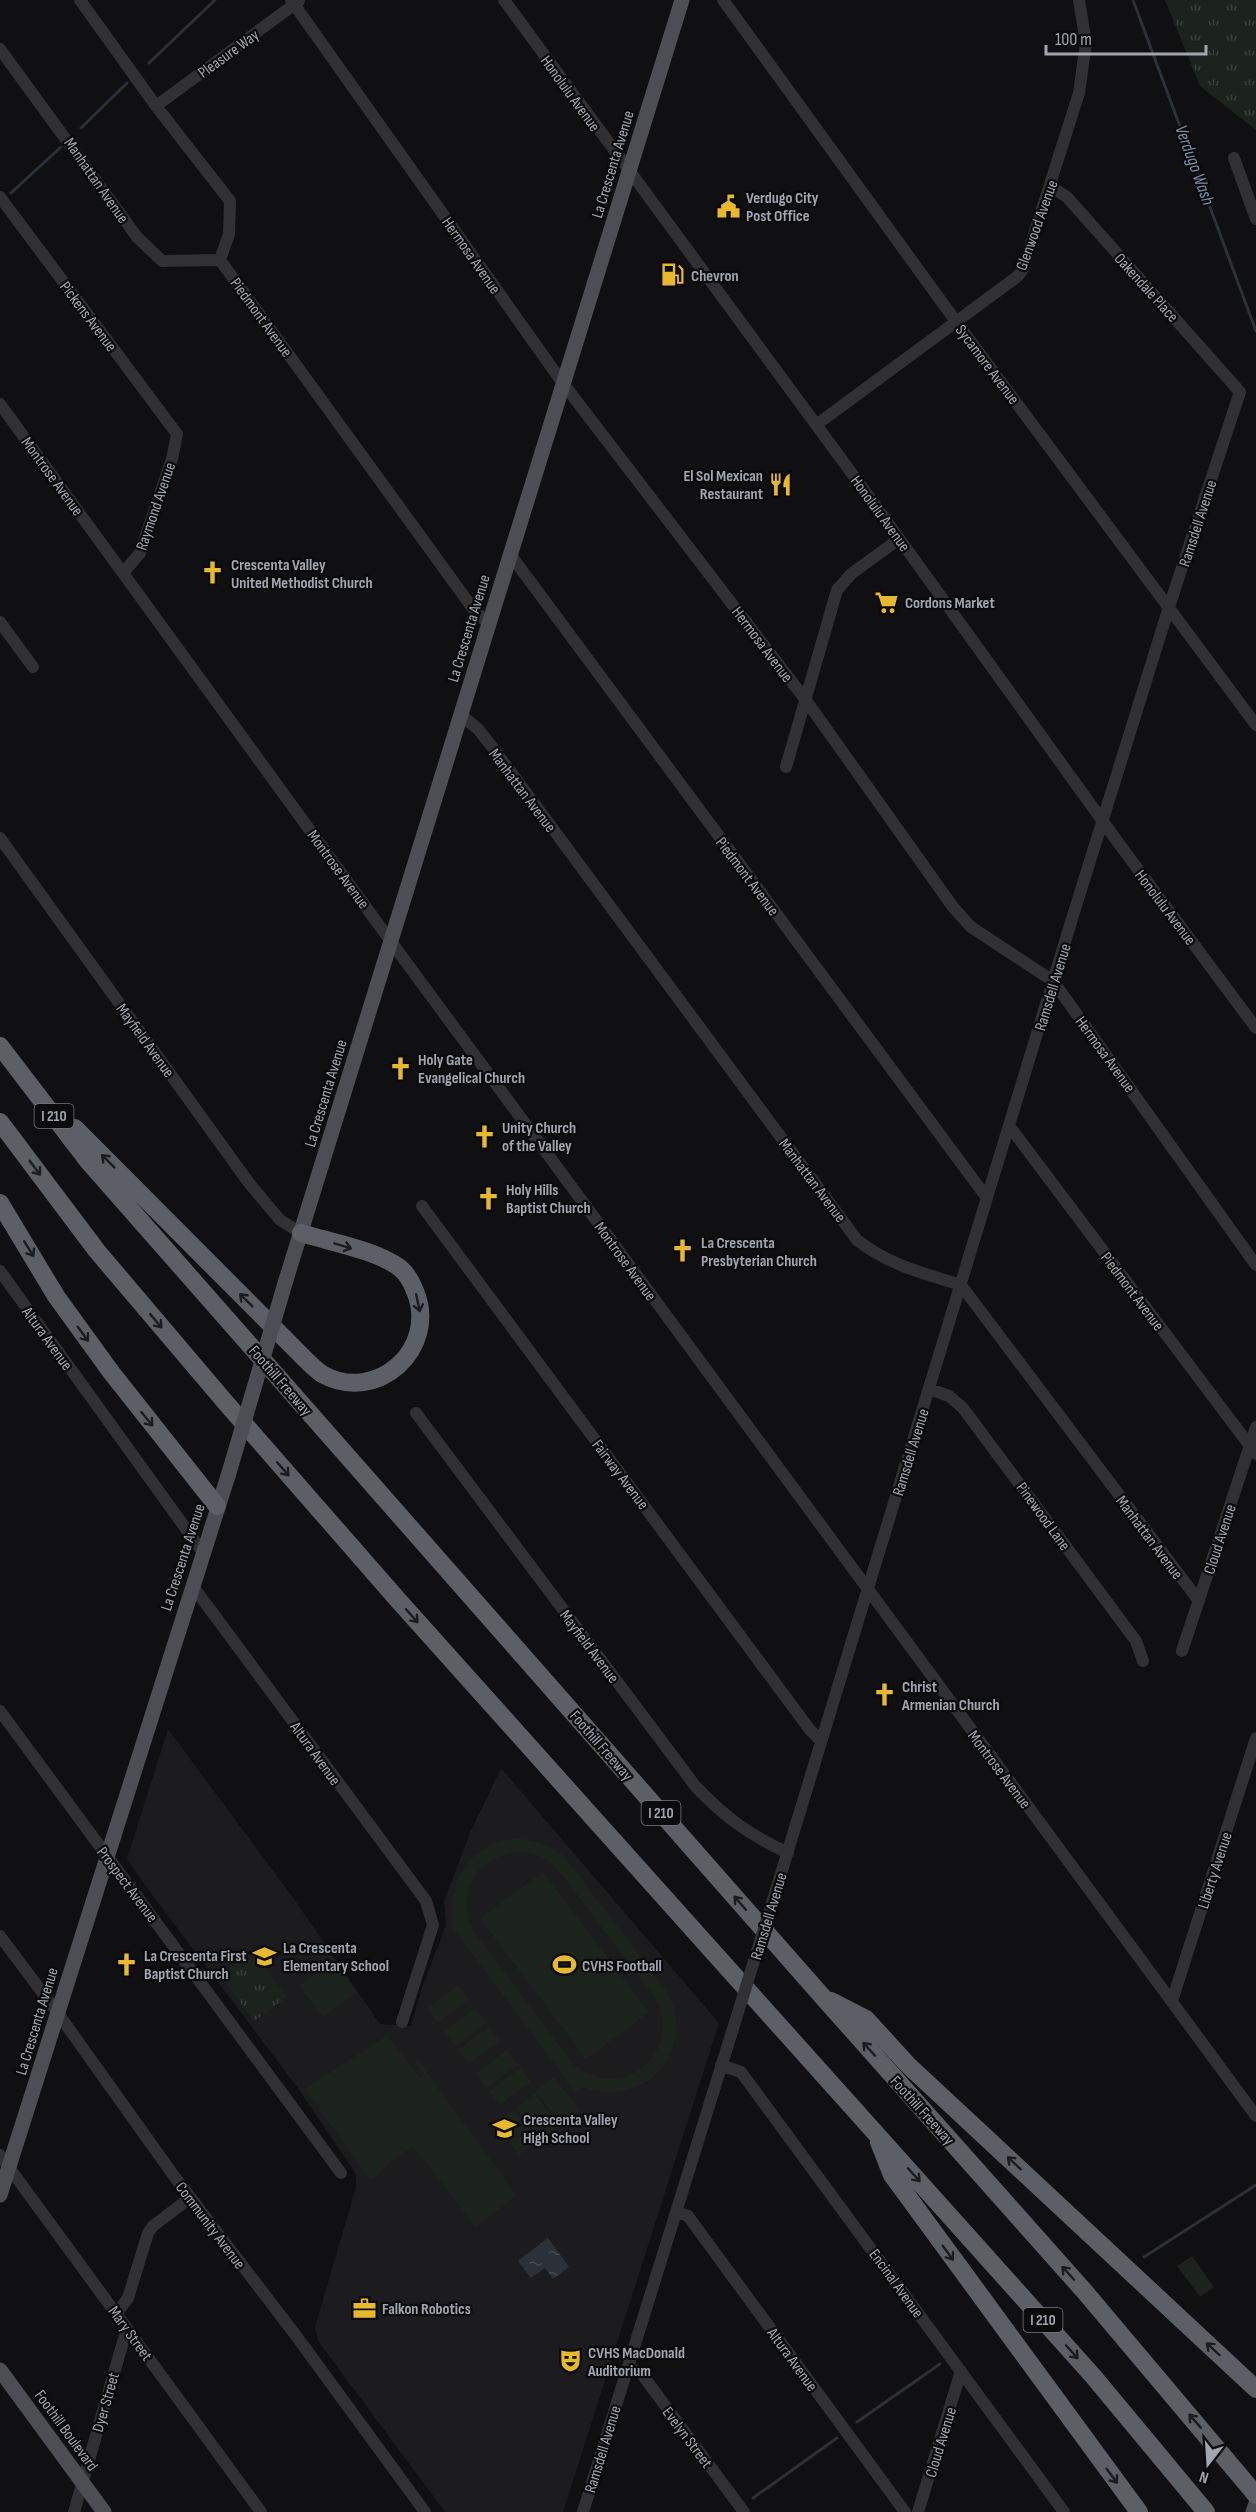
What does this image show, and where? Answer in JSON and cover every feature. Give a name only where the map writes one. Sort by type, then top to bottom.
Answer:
[{"type":"highway","name":"Foothill Freeway","points":[[0,1046],[96,1170],[1084,2292],[1256,2495]]},
{"type":"highway","points":[[19,1071],[321,1373],[339,1380],[356,1382],[372,1380],[390,1373],[412,1350],[419,1334],[421,1318],[419,1301],[413,1285],[401,1269],[384,1259],[301,1233]]},
{"type":"highway","name":"I 210","points":[[0,1122],[97,1251],[226,1403],[398,1600],[1093,2376],[1206,2512]]},
{"type":"highway","points":[[0,1203],[69,1315],[217,1506]]},
{"type":"highway","points":[[821,1995],[866,2019],[908,2066],[1256,2390]]},
{"type":"highway","points":[[875,2132],[892,2175],[1139,2512]]},
{"type":"main road","name":"La Crescenta Avenue","points":[[0,2195],[4,2161],[57,2012],[202,1551],[228,1476],[353,1061],[392,943],[562,382],[682,0]]},
{"type":"main road","name":"Foothill Boulevard","points":[[0,2370],[104,2512]]},
{"type":"main road","points":[[1253,2512],[1256,2504]]},
{"type":"street","name":"Piedmont Avenue","points":[[80,0],[156,106],[230,201],[229,234],[220,260],[474,610],[489,624]]},
{"type":"street","name":"Honolulu Avenue","points":[[504,0],[1256,1028]]},
{"type":"street","name":"Sycamore Avenue","points":[[723,0],[957,323],[1256,725]]},
{"type":"street","name":"Glenwood Avenue","points":[[816,425],[957,323],[1018,276],[1023,269],[1079,93],[1086,43],[1078,0]]},
{"type":"street","name":"Pleasure Way","points":[[156,106],[295,2]]},
{"type":"street","name":"Hermosa Avenue","points":[[295,2],[562,382],[805,699],[965,921],[1053,981],[1256,1265]]},
{"type":"street","name":"Manhattan Avenue","points":[[0,49],[137,237],[162,261],[220,260]]},
{"type":"street","points":[[1234,158],[1256,219]]},
{"type":"street","name":"Oakendale Place","points":[[1050,186],[1067,197],[1240,392]]},
{"type":"street","name":"Pickens Avenue","points":[[0,197],[177,434]]},
{"type":"street","name":"Ramsdell Avenue","points":[[583,2512],[788,1853],[1053,981],[1169,607],[1240,392]]},
{"type":"street","name":"Montrose Avenue","points":[[0,404],[868,1592],[1256,2116]]},
{"type":"street","name":"Raymond Avenue","points":[[123,573],[140,554],[172,459],[177,434]]},
{"type":"street","points":[[786,767],[837,590],[851,574],[899,539]]},
{"type":"street","name":"Piedmont Avenue","points":[[510,554],[987,1198]]},
{"type":"street","points":[[0,622],[33,667]]},
{"type":"street","name":"Manhattan Avenue","points":[[461,715],[478,729],[857,1240],[876,1255],[900,1266],[961,1285],[1199,1601]]},
{"type":"street","name":"Mayfield Avenue","points":[[0,838],[249,1183],[280,1220],[301,1233]]},
{"type":"street","name":"Piedmont Avenue","points":[[1010,1127],[1253,1450]]},
{"type":"street","name":"Fairway Avenue","points":[[422,1206],[810,1730],[821,1741]]},
{"type":"street","name":"Altura Avenue","points":[[0,1271],[202,1551]]},
{"type":"street","name":"Pinewood Lane","points":[[928,1389],[949,1396],[963,1408],[1136,1641],[1143,1660]]},
{"type":"street","name":"Mayfield Avenue","points":[[416,1413],[696,1787],[722,1814],[744,1831],[788,1853]]},
{"type":"street","name":"Cloud Avenue","points":[[1182,1651],[1253,1450],[1256,1427]]},
{"type":"street","name":"Altura Avenue","points":[[192,1585],[426,1901],[433,1925],[402,2022]]},
{"type":"street","name":"Prospect Avenue","points":[[0,1712],[341,2173]]},
{"type":"street","name":"Liberty Avenue","points":[[1172,2001],[1256,1738]]},
{"type":"street","name":"Community Avenue","points":[[0,1936],[190,2198],[297,2337],[425,2512]]},
{"type":"street","name":"Encinal Avenue","points":[[721,2065],[741,2072],[1064,2512]]},
{"type":"street","name":"Mary Street","points":[[4,2161],[261,2512]]},
{"type":"street","points":[[117,2313],[128,2298],[148,2233],[153,2226],[190,2198]]},
{"type":"street","name":"Altura Avenue","points":[[676,2212],[688,2217],[905,2512]]},
{"type":"street","name":"Dyer Street","points":[[74,2512],[127,2328]]},
{"type":"street","name":"Evelyn Street","points":[[628,2368],[641,2373],[744,2512]]},
{"type":"street","name":"Cloud Avenue","points":[[918,2512],[961,2372]]},
{"type":"shaded area","name":"Crescenta Valley High School","points":[[168,1729],[294,1899],[380,2024],[411,2026],[422,1988],[446,1925],[444,1901],[470,1833],[501,1768],[719,2023],[563,2512],[445,2512],[318,2341],[315,2327],[356,2187],[356,2174],[297,2087],[127,1859]]},
{"type":"green space","points":[[1165,0],[1256,0],[1256,130],[1200,86]]},
{"type":"green space","points":[[518,1838],[548,1845],[565,1857],[669,1995],[676,2017],[675,2038],[669,2056],[658,2072],[643,2083],[625,2090],[604,2092],[582,2087],[575,2092],[451,1925],[454,1922],[452,1906],[458,1877],[476,1855],[502,1841]],"holes":[[[526,1852],[542,1857],[556,1867],[657,2001],[662,2021],[661,2040],[653,2056],[642,2068],[627,2076],[609,2078],[591,2075],[573,2064],[472,1929],[467,1914],[467,1900],[476,1875],[485,1865],[510,1853]]]},
{"type":"green space","name":"CVHS Football","points":[[543,1872],[649,2012],[586,2059],[480,1918]]},
{"type":"green space","points":[[253,1951],[287,1997],[254,2021],[220,1975]]},
{"type":"green space","points":[[335,1959],[357,1992],[323,2017],[299,1986]]},
{"type":"green space","points":[[458,1985],[469,2000],[438,2023],[427,2009]]},
{"type":"green space","points":[[475,2008],[486,2023],[455,2046],[444,2032]]},
{"type":"green space","points":[[489,2027],[500,2041],[469,2064],[458,2050]]},
{"type":"green space","points":[[388,2035],[420,2078],[424,2075],[415,2061],[417,2059],[517,2196],[476,2227],[413,2146],[386,2166],[371,2181],[305,2089]]},
{"type":"green space","points":[[507,2050],[518,2065],[486,2088],[476,2074]]},
{"type":"green space","points":[[520,2068],[531,2082],[500,2105],[489,2091]]},
{"type":"green space","points":[[554,2077],[580,2111],[561,2125],[536,2091]]},
{"type":"green space","points":[[534,2093],[559,2126],[540,2139],[516,2109]]},
{"type":"green space","points":[[514,2109],[539,2141],[519,2155],[495,2122]]},
{"type":"green space","points":[[1192,2256],[1214,2287],[1200,2297],[1177,2266]]},
{"type":"water","points":[[548,2238],[569,2267],[553,2279],[545,2268],[531,2278],[518,2261]]},
{"type":"waterway","points":[[149,63],[215,0]]},
{"type":"waterway","name":"Verdugo Wash","points":[[1133,0],[1256,331]]},
{"type":"waterway","points":[[81,128],[127,83]]},
{"type":"waterway","points":[[11,193],[61,147]]},
{"type":"waterway","points":[[1144,2257],[1256,2185]]},
{"type":"waterway","points":[[857,2422],[940,2364]]},
{"type":"waterway","points":[[753,2498],[837,2438]]},
{"type":"place","name":"Verdugo City Post Office","points":[[728,206]]},
{"type":"place","name":"Chevron","points":[[673,275]]},
{"type":"place","name":"El Sol Mexican Restaurant","points":[[781,484]]},
{"type":"place","name":"Crescenta Valley United Methodist Church","points":[[213,573]]},
{"type":"place","name":"Cordons Market","points":[[887,602]]},
{"type":"place","name":"Holy Gate Evangelical Church","points":[[400,1068]]},
{"type":"place","name":"Unity Church of the Valley","points":[[484,1136]]},
{"type":"place","name":"Holy Hills Baptist Church","points":[[488,1198]]},
{"type":"place","name":"La Crescenta Presbyterian Church","points":[[683,1251]]},
{"type":"place","name":"Christ Armenian Church","points":[[884,1695]]},
{"type":"place","name":"La Crescenta Elementary School","points":[[265,1956]]},
{"type":"place","name":"La Crescenta First Baptist Church","points":[[126,1964]]},
{"type":"place","name":"CVHS Football","points":[[564,1965]]},
{"type":"place","name":"Crescenta Valley High School","points":[[505,2128]]},
{"type":"place","name":"Falkon Robotics","points":[[364,2308]]},
{"type":"place","name":"CVHS MacDonald Auditorium","points":[[570,2361]]}]
